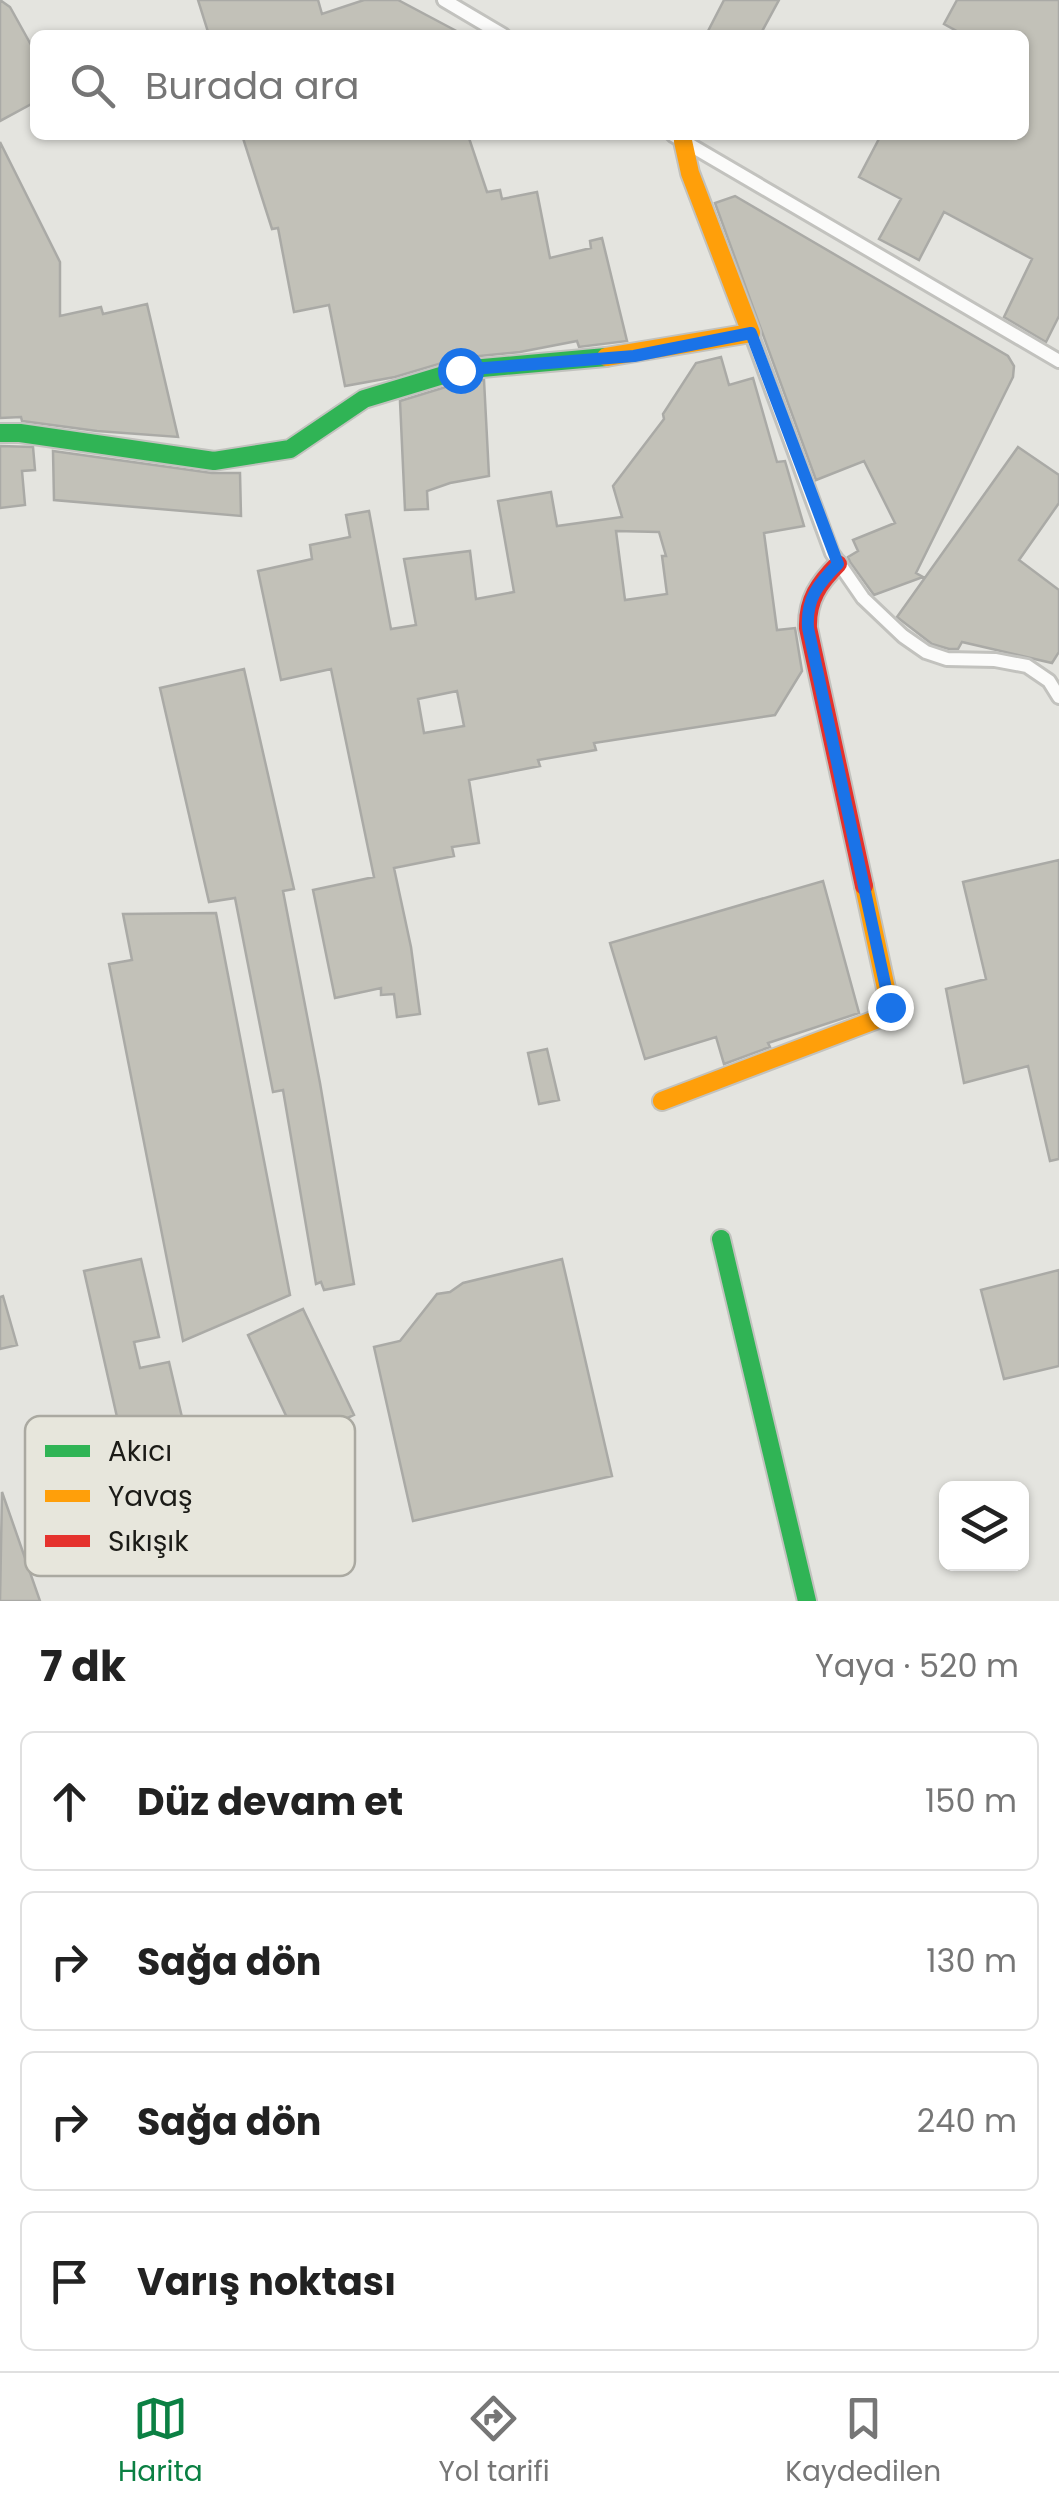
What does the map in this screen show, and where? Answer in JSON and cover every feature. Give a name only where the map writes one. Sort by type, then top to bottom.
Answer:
[{"type":"street","points":[[444,0],[495,30]]},
{"type":"street","points":[[679,140],[838,564],[862,598],[926,652],[947,659],[995,660],[1027,666],[1049,680],[1059,697]]},
{"type":"street","points":[[681,140],[1059,362]]},
{"type":"street","points":[[0,433],[214,462],[290,449],[364,399],[460,370],[634,356],[751,333]]},
{"type":"street","points":[[662,1101],[883,1017],[890,1007],[808,628],[813,593],[838,564]]},
{"type":"street","points":[[721,1239],[807,1601]]},
{"type":"building","points":[[0,0],[10,7],[30,43],[30,105],[0,121]]},
{"type":"building","points":[[198,0],[318,0],[322,14],[364,0],[398,0],[455,30],[207,30]]},
{"type":"building","points":[[724,0],[779,0],[763,30],[709,30]]},
{"type":"building","points":[[957,0],[1059,0],[1059,316],[1046,342],[1004,317],[1032,259],[944,212],[919,260],[879,239],[901,199],[859,177],[878,140],[1029,140],[1029,30],[955,30],[944,24]]},
{"type":"building","points":[[244,140],[470,140],[487,192],[500,190],[502,199],[537,192],[550,258],[591,248],[590,241],[602,238],[627,341],[579,347],[577,341],[459,358],[395,377],[345,386],[329,305],[294,312],[278,228],[272,229]]},
{"type":"building","points":[[0,142],[60,262],[60,316],[101,307],[103,314],[147,304],[178,437],[97,431],[22,421],[21,417],[0,418]]},
{"type":"building","points":[[735,196],[1008,356],[1014,366],[1013,377],[916,573],[923,577],[874,595],[850,562],[848,557],[858,551],[853,540],[895,523],[864,461],[816,480],[715,203]]},
{"type":"building","points":[[721,357],[729,385],[753,378],[777,462],[785,461],[804,526],[764,533],[777,630],[795,628],[802,671],[775,715],[594,743],[596,750],[538,760],[540,766],[469,780],[479,843],[452,847],[454,856],[394,868],[420,1014],[397,1017],[394,994],[381,995],[381,988],[335,998],[313,890],[374,877],[331,669],[281,680],[258,571],[312,559],[310,545],[350,537],[346,515],[369,511],[391,629],[416,625],[404,559],[470,551],[476,599],[514,592],[498,501],[551,492],[557,526],[622,517],[613,486],[664,419],[663,414],[696,363]],"holes":[[[616,531],[659,532],[666,556],[662,556],[667,594],[625,600]],[[457,691],[464,726],[424,733],[418,699]]]},
{"type":"building","points":[[484,380],[489,476],[427,491],[428,509],[405,510],[400,401],[462,382]]},
{"type":"building","points":[[0,446],[33,447],[35,470],[22,471],[25,505],[0,508]]},
{"type":"building","points":[[1018,447],[1059,475],[1059,503],[1019,560],[1059,590],[1059,652],[1052,663],[962,642],[958,649],[932,644],[897,617]]},
{"type":"building","points":[[53,451],[212,473],[240,473],[241,516],[54,500]]},
{"type":"building","points":[[244,669],[294,889],[283,891],[354,1284],[324,1290],[321,1282],[316,1284],[283,1090],[273,1092],[235,898],[209,902],[160,688]]},
{"type":"building","points":[[1059,860],[1059,1159],[1050,1161],[1028,1066],[964,1083],[946,989],[986,979],[963,882]]},
{"type":"building","points":[[823,881],[859,1013],[768,1043],[770,1047],[724,1064],[716,1037],[645,1059],[610,943]]},
{"type":"building","points":[[216,913],[290,1295],[183,1341],[109,964],[132,960],[123,914]]},
{"type":"building","points":[[547,1049],[559,1100],[539,1104],[528,1053]]},
{"type":"building","points":[[141,1259],[159,1337],[134,1342],[140,1368],[169,1362],[182,1416],[117,1416],[84,1271]]},
{"type":"building","points":[[562,1259],[612,1476],[413,1521],[374,1347],[400,1341],[437,1294],[450,1292],[463,1283]]},
{"type":"building","points":[[1059,1270],[1059,1366],[1004,1379],[981,1290]]},
{"type":"building","points":[[3,1296],[17,1345],[0,1349],[0,1297]]},
{"type":"building","points":[[303,1309],[354,1415],[286,1416],[248,1335]]},
{"type":"building","points":[[2,1492],[25,1558],[25,1576],[31,1576],[40,1601],[0,1601]]},
{"type":"traffic: fast","points":[[0,433],[214,461],[290,449],[364,399],[460,370],[606,357]]},
{"type":"traffic: fast","points":[[721,1239],[807,1601]]},
{"type":"traffic: slow","points":[[606,357],[751,333],[690,173],[683,141]]},
{"type":"traffic: slow","points":[[662,1101],[883,1017],[890,1007],[864,886]]},
{"type":"traffic: jam","points":[[838,564],[816,593],[808,628],[864,886]]},
{"type":"route","points":[[460,370],[634,356],[751,333],[838,564],[813,593],[808,628],[890,1007]]}]
